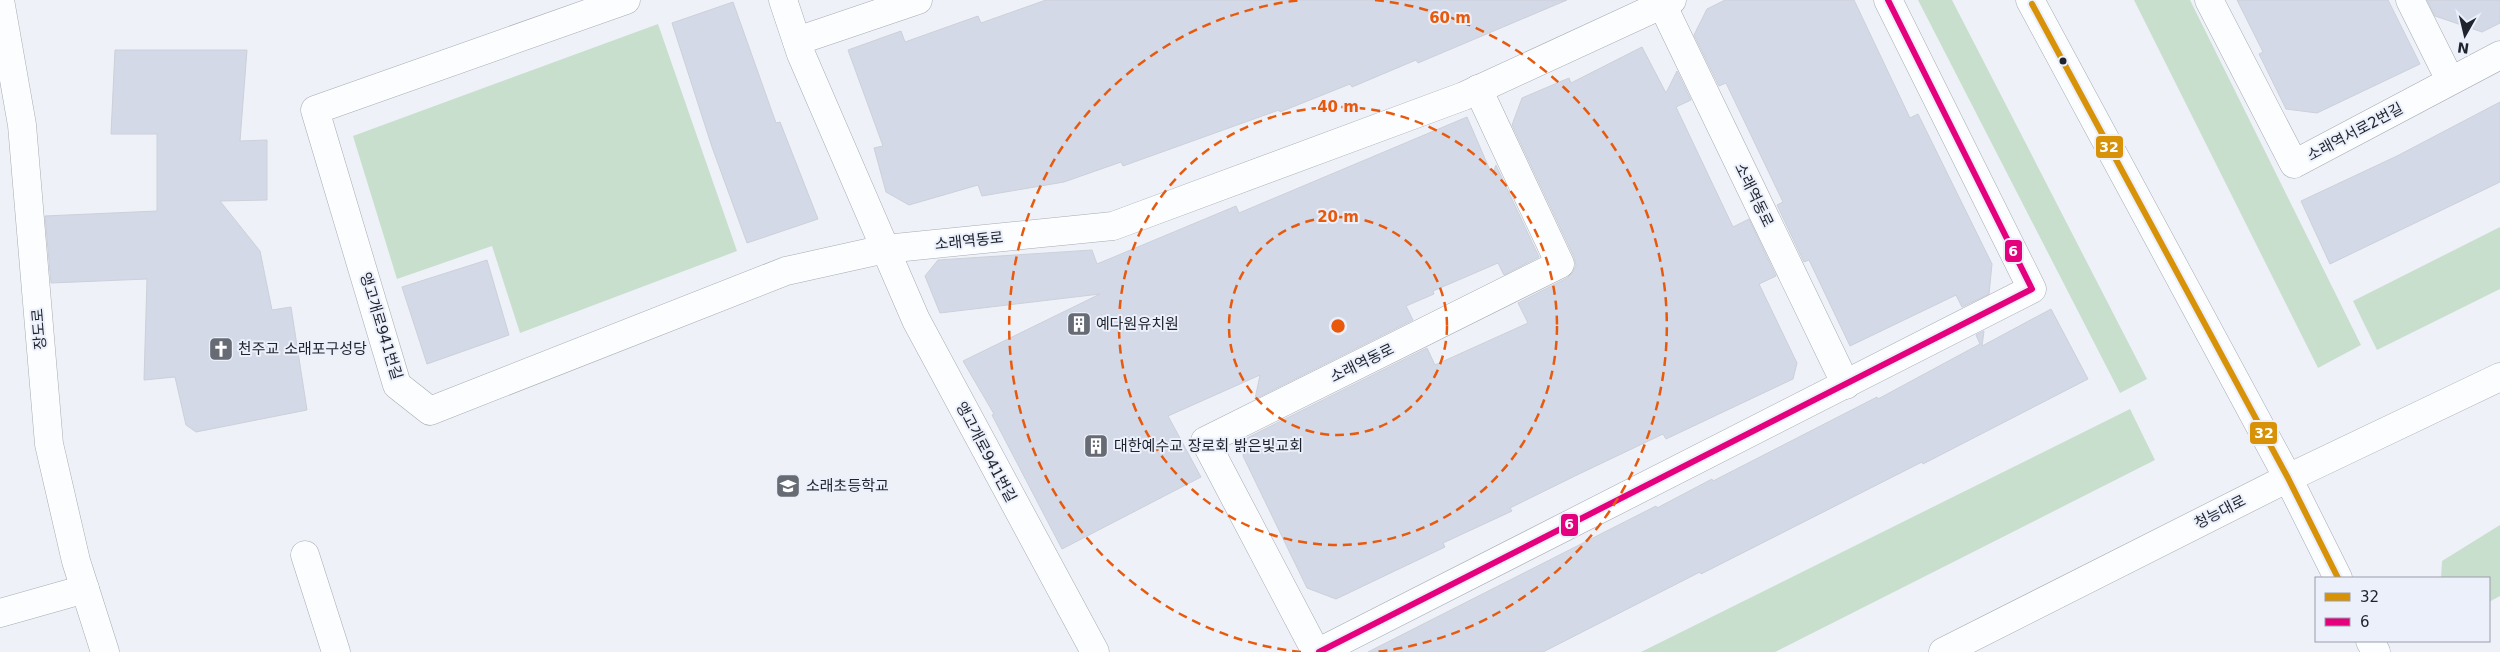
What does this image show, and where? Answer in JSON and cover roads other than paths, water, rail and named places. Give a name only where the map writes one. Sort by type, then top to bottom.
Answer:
[{"type":"street","name":"장도로","points":[[0,0],[22,125],[49,444],[76,561],[105,652]]},
{"type":"street","name":"앵고개로941번길","points":[[626,0],[315,110],[397,385],[430,411],[786,271],[885,249]]},
{"type":"street","name":"앵고개로941번길","points":[[783,0],[797,41],[916,320],[1094,652]]},
{"type":"street","points":[[797,41],[918,0]]},
{"type":"street","points":[[1317,652],[2032,289],[1888,0]]},
{"type":"street","points":[[2030,0],[2288,478],[2338,577]]},
{"type":"street","name":"소래역서로2번길","points":[[2209,0],[2294,164],[2450,80],[2500,56]]},
{"type":"street","points":[[2410,0],[2450,80]]},
{"type":"street","name":"소래역동로","points":[[885,249],[1113,226],[1478,89],[1665,1],[1846,385]]},
{"type":"street","name":"소래역동로","points":[[1317,652],[1205,441],[1560,264],[1478,89]]},
{"type":"street","name":"청능대로","points":[[1943,652],[2288,478],[2500,377]]},
{"type":"street","points":[[304,555],[336,652]]},
{"type":"street","points":[[0,613],[85,589]]},
{"type":"place","name":"예다원유치원","points":[[1079,324]]},
{"type":"place","name":"천주교 소래포구성당","points":[[221,349]]},
{"type":"place","name":"대한예수교 장로회 밝은빛교회","points":[[1096,446]]},
{"type":"place","name":"소래초등학교","points":[[788,486]]}]
